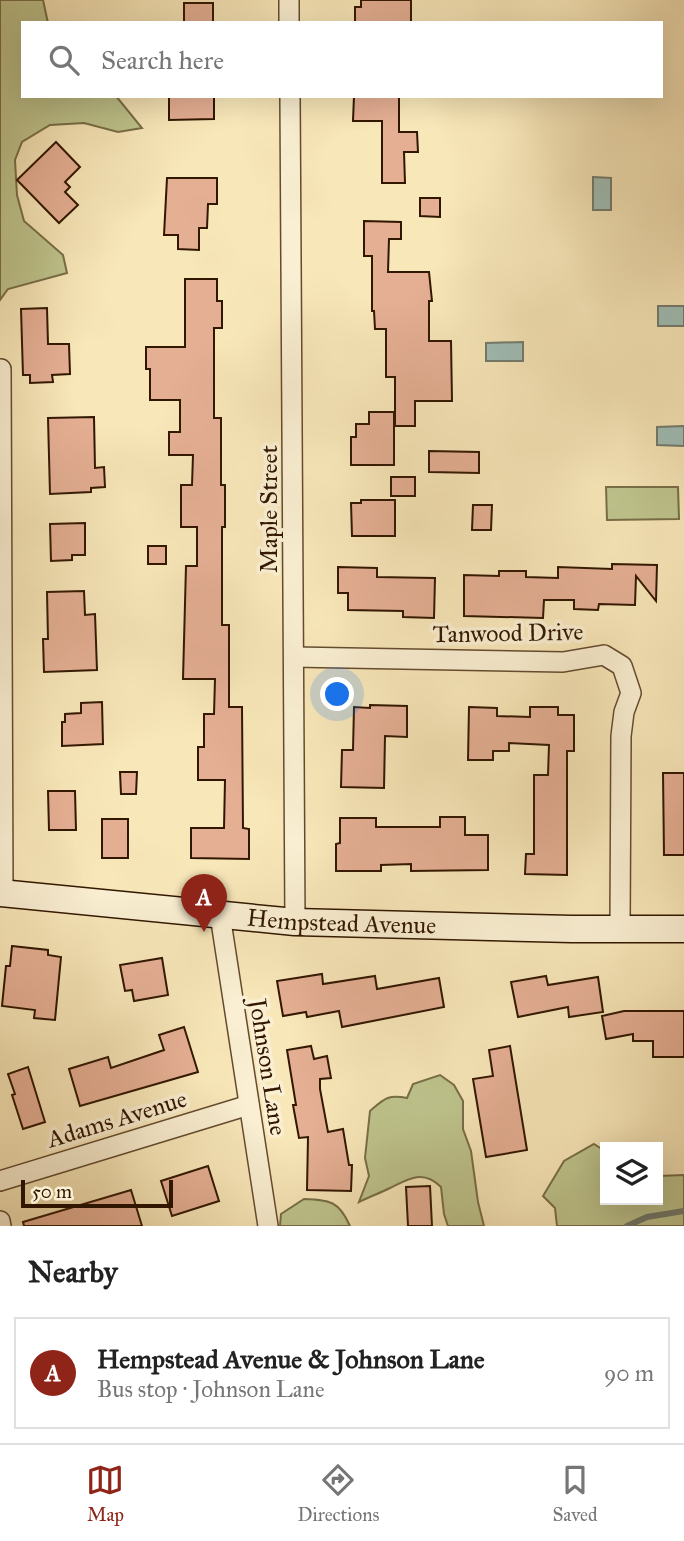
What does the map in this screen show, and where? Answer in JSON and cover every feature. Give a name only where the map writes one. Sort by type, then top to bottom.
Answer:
[{"type":"main road","name":"Hempstead Avenue","points":[[1,893],[295,922],[684,929]]},
{"type":"street","points":[[289,0],[289,21]]},
{"type":"street","name":"Maple Street","points":[[290,98],[295,922]]},
{"type":"street","points":[[1,369],[1,893]]},
{"type":"street","name":"Tanwood Drive","points":[[295,657],[563,662],[604,655],[622,666],[631,693],[624,712],[621,736],[620,928]]},
{"type":"street","name":"Johnson Lane","points":[[220,915],[268,1226]]},
{"type":"street","name":"Adams Avenue","points":[[0,1181],[249,1105]]},
{"type":"green space","points":[[0,0],[43,0],[48,21],[21,21],[21,98],[118,98],[142,128],[118,132],[84,123],[50,125],[22,142],[15,160],[17,195],[24,221],[63,255],[67,273],[8,289],[0,300]]},
{"type":"green space","points":[[606,487],[678,487],[679,519],[607,520]]},
{"type":"green space","points":[[440,1075],[454,1085],[463,1101],[463,1129],[471,1151],[484,1226],[448,1226],[441,1187],[428,1178],[410,1179],[359,1202],[369,1176],[365,1158],[370,1111],[387,1098],[407,1098],[413,1084]]},
{"type":"green space","points":[[594,1144],[600,1148],[600,1205],[663,1205],[663,1176],[684,1175],[684,1226],[557,1226],[555,1208],[543,1196],[564,1161]]},
{"type":"green space","points":[[304,1199],[333,1204],[342,1211],[350,1226],[280,1226],[281,1214]]},
{"type":"water","points":[[593,177],[611,178],[611,210],[593,210]]},
{"type":"water","points":[[658,306],[684,306],[684,326],[658,326]]},
{"type":"water","points":[[523,342],[523,361],[486,361],[486,343]]},
{"type":"water","points":[[684,426],[684,446],[657,445],[657,427]]},
{"type":"building","points":[[361,0],[411,0],[411,21],[355,21],[355,7],[361,7]]},
{"type":"building","points":[[184,3],[213,3],[213,21],[184,21]]},
{"type":"building","points":[[169,98],[214,98],[214,119],[169,120]]},
{"type":"building","points":[[354,98],[399,98],[399,132],[417,132],[418,152],[404,152],[405,183],[382,183],[382,121],[353,121]]},
{"type":"building","points":[[56,142],[80,167],[65,182],[70,187],[65,192],[78,205],[59,223],[17,180]]},
{"type":"building","points":[[167,178],[217,178],[217,204],[208,204],[207,228],[199,228],[199,250],[178,249],[178,235],[164,235]]},
{"type":"building","points":[[420,198],[440,198],[440,217],[420,216]]},
{"type":"building","points":[[364,221],[401,222],[401,239],[389,239],[388,272],[429,272],[432,301],[429,301],[429,341],[451,341],[452,401],[415,401],[415,426],[395,426],[395,377],[386,377],[386,329],[375,329],[372,311],[372,256],[364,256]]},
{"type":"building","points":[[185,279],[217,279],[217,301],[222,301],[222,328],[214,328],[214,418],[221,418],[221,485],[225,485],[222,625],[229,625],[229,707],[242,707],[243,828],[249,829],[249,859],[191,858],[191,828],[224,828],[225,780],[198,780],[198,747],[204,747],[204,714],[214,714],[215,679],[183,679],[186,566],[197,566],[197,527],[181,527],[181,485],[192,485],[193,455],[169,455],[169,432],[180,432],[180,400],[150,400],[150,369],[146,369],[146,347],[185,347]]},
{"type":"building","points":[[47,308],[48,344],[69,344],[70,374],[52,375],[53,382],[30,383],[30,375],[23,375],[21,309]]},
{"type":"building","points":[[369,412],[394,412],[394,465],[351,465],[351,437],[356,437],[356,424],[369,424]]},
{"type":"building","points":[[94,417],[95,468],[104,467],[105,487],[91,488],[91,492],[50,494],[48,418]]},
{"type":"building","points":[[429,451],[479,452],[479,473],[429,472]]},
{"type":"building","points":[[391,477],[415,477],[415,496],[391,496]]},
{"type":"building","points":[[361,500],[395,500],[395,536],[352,536],[351,503],[361,503]]},
{"type":"building","points":[[473,505],[492,505],[491,530],[472,530]]},
{"type":"building","points":[[85,523],[85,555],[72,555],[72,560],[51,561],[50,524]]},
{"type":"building","points":[[148,546],[166,546],[166,564],[148,564]]},
{"type":"building","points":[[612,564],[657,565],[656,601],[636,576],[635,605],[599,604],[598,610],[574,609],[574,600],[544,600],[543,618],[464,616],[464,575],[499,576],[499,571],[526,571],[526,577],[558,578],[558,567],[612,569]]},
{"type":"building","points":[[338,567],[377,568],[377,577],[435,578],[434,618],[403,617],[403,611],[348,610],[348,593],[338,593]]},
{"type":"building","points":[[84,591],[85,615],[95,614],[97,670],[44,672],[43,639],[48,639],[47,592]]},
{"type":"building","points":[[102,702],[103,744],[62,746],[62,722],[65,722],[65,714],[81,713],[81,703]]},
{"type":"building","points":[[370,705],[407,706],[407,737],[385,736],[384,788],[341,787],[342,750],[353,750],[354,707],[370,708]]},
{"type":"building","points":[[469,707],[497,708],[497,716],[530,717],[530,707],[558,707],[558,715],[574,715],[574,751],[567,751],[567,875],[525,874],[526,854],[534,854],[534,775],[548,775],[549,745],[509,743],[509,751],[493,751],[493,760],[468,760]]},
{"type":"building","points":[[120,772],[137,772],[136,794],[121,794]]},
{"type":"building","points":[[663,773],[684,773],[684,855],[664,855]]},
{"type":"building","points":[[48,791],[75,791],[76,830],[49,830]]},
{"type":"building","points":[[440,817],[465,817],[465,835],[488,835],[488,870],[411,871],[411,864],[381,865],[381,871],[336,871],[340,818],[376,818],[376,827],[440,827]]},
{"type":"building","points":[[102,819],[128,819],[128,858],[102,858]]},
{"type":"building","points":[[12,946],[48,950],[48,955],[61,957],[55,1020],[34,1018],[35,1010],[2,1006],[6,966],[10,966]]},
{"type":"building","points":[[162,958],[168,995],[134,1001],[132,990],[125,991],[120,965]]},
{"type":"building","points":[[322,974],[323,984],[375,976],[377,989],[439,978],[444,1007],[342,1027],[339,1011],[307,1017],[306,1012],[283,1016],[277,981]]},
{"type":"building","points":[[546,976],[548,985],[598,977],[603,1012],[569,1017],[568,1007],[518,1017],[511,982]]},
{"type":"building","points":[[624,1011],[684,1011],[684,1057],[653,1057],[653,1041],[633,1041],[633,1034],[606,1039],[602,1016]]},
{"type":"building","points":[[184,1027],[198,1072],[80,1106],[69,1069],[108,1057],[111,1068],[164,1050],[159,1035]]},
{"type":"building","points":[[311,1046],[314,1059],[327,1056],[331,1078],[320,1079],[320,1089],[328,1132],[343,1129],[349,1165],[352,1165],[351,1191],[307,1190],[308,1137],[299,1138],[287,1050]]},
{"type":"building","points":[[510,1046],[527,1150],[486,1157],[473,1079],[493,1076],[489,1050]]},
{"type":"building","points":[[28,1067],[45,1122],[23,1129],[8,1074]]},
{"type":"building","points":[[208,1166],[219,1201],[172,1216],[161,1181]]},
{"type":"building","points":[[430,1186],[432,1226],[408,1226],[406,1187]]},
{"type":"building","points":[[131,1190],[142,1226],[24,1226],[23,1222]]},
{"type":"waterway","points":[[627,1226],[647,1217],[684,1211]]},
{"type":"place","name":"Hempstead Avenue & Johnson Lane","points":[[204,932]]}]
